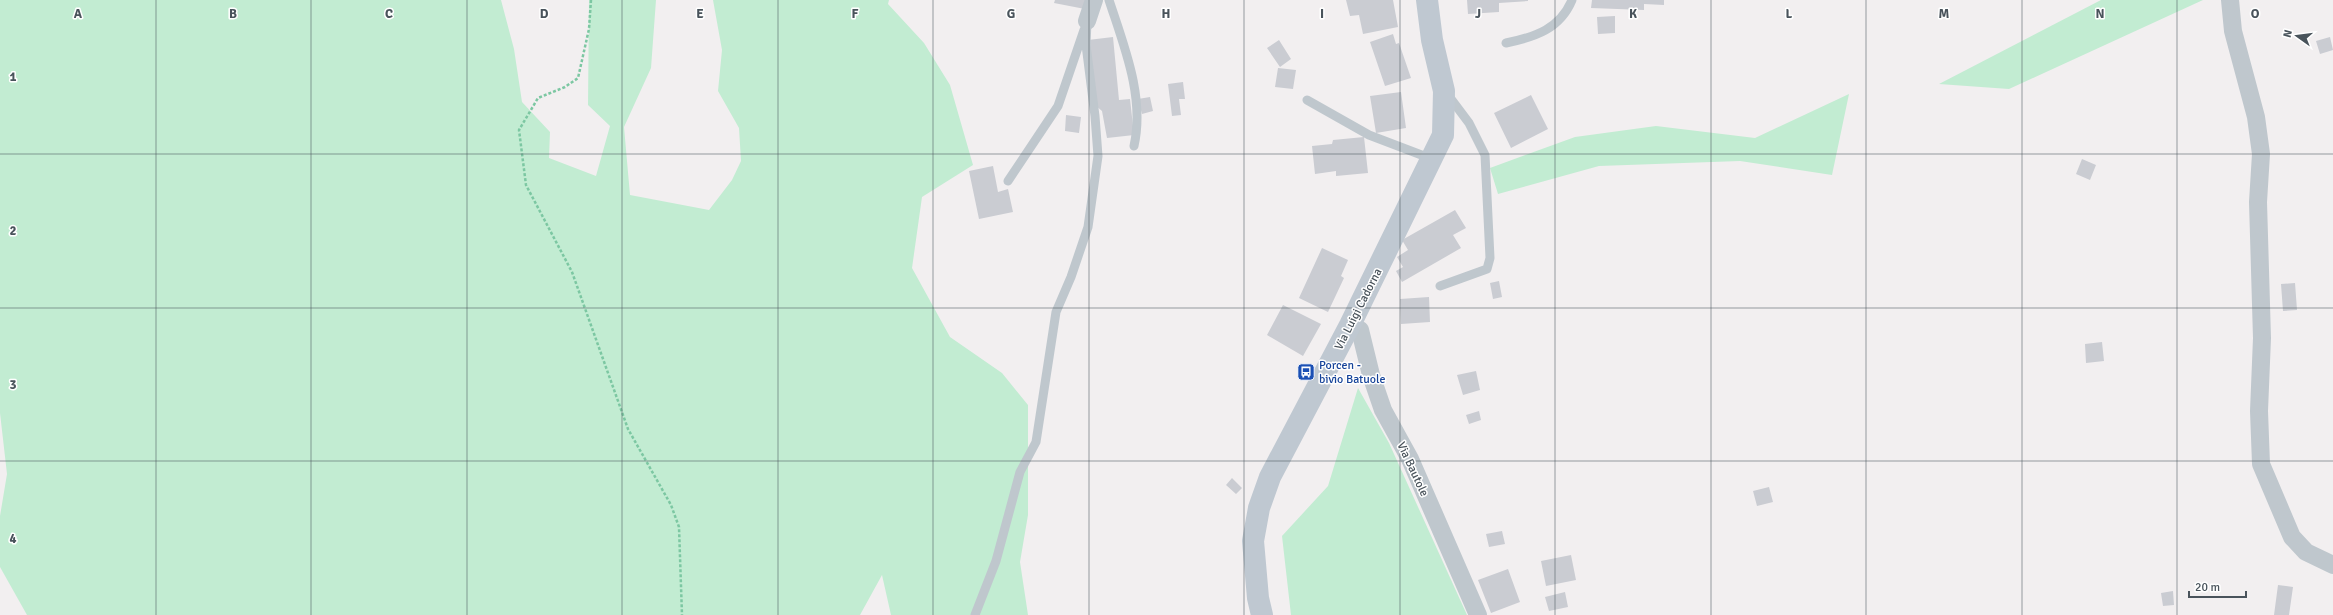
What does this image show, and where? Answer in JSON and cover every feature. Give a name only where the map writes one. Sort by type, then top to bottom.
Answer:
[{"type":"street","points":[[1087,21],[1094,0]]},
{"type":"street","name":"Via Luigi Cadorna","points":[[1262,615],[1258,598],[1254,541],[1259,508],[1273,471],[1350,325],[1443,135],[1444,91],[1432,40],[1427,0]]},
{"type":"street","points":[[2230,0],[2233,31],[2256,117],[2260,154],[2258,202],[2262,338],[2259,411],[2261,464],[2292,537],[2306,552],[2333,565]]},
{"type":"street","name":"Via Bautole","points":[[1350,325],[1360,330],[1371,375],[1383,410],[1410,459],[1478,615]]},
{"type":"lane","points":[[1109,0],[1130,66],[1138,127],[1134,146]]},
{"type":"lane","points":[[1506,43],[1524,39],[1554,27],[1572,0]]},
{"type":"lane","points":[[1008,181],[1058,106],[1087,21]]},
{"type":"lane","points":[[975,615],[996,561],[1020,472],[1036,442],[1056,312],[1071,277],[1088,227],[1098,156],[1095,116],[1086,45],[1087,21]]},
{"type":"lane","points":[[1440,286],[1487,269],[1490,258],[1485,155],[1468,123],[1444,91]]},
{"type":"lane","points":[[1307,100],[1369,135],[1432,159]]},
{"type":"path","points":[[591,0],[589,29],[578,78],[565,88],[538,98],[519,130],[526,185],[572,272],[628,429],[671,505],[679,527],[682,615]]},
{"type":"green space","points":[[0,0],[501,0],[514,49],[522,102],[550,132],[549,158],[596,176],[610,126],[588,105],[589,0],[656,0],[651,68],[624,127],[630,195],[709,210],[732,180],[741,161],[739,128],[718,91],[722,50],[713,0],[889,0],[888,4],[924,43],[950,85],[973,165],[922,197],[912,268],[950,337],[1002,373],[1028,405],[1028,515],[1020,562],[1028,615],[891,615],[882,575],[860,615],[27,615],[0,567],[0,516],[7,474],[0,413]]},
{"type":"green space","points":[[2101,0],[2203,0],[2009,89],[1939,84]]},
{"type":"green space","points":[[1849,94],[1832,175],[1740,161],[1599,166],[1498,194],[1490,168],[1575,137],[1656,126],[1755,138]]},
{"type":"green space","points":[[1358,388],[1389,443],[1467,615],[1291,615],[1282,536],[1328,486]]},
{"type":"building","points":[[1055,0],[1086,0],[1085,9],[1054,3]]},
{"type":"building","points":[[1346,0],[1393,0],[1398,27],[1363,34],[1359,15],[1350,16]]},
{"type":"building","points":[[1467,0],[1528,1],[1499,3],[1499,12],[1468,14]]},
{"type":"building","points":[[1592,0],[1664,0],[1664,5],[1644,4],[1644,10],[1591,8]]},
{"type":"building","points":[[1615,16],[1615,33],[1598,34],[1597,17]]},
{"type":"building","points":[[1393,34],[1396,44],[1399,43],[1411,78],[1385,86],[1370,42]]},
{"type":"building","points":[[1113,37],[1119,100],[1130,99],[1134,135],[1107,138],[1102,111],[1095,105],[1088,40]]},
{"type":"building","points":[[2330,37],[2333,50],[2320,54],[2316,41]]},
{"type":"building","points":[[1279,40],[1291,59],[1280,67],[1267,48]]},
{"type":"building","points":[[1278,68],[1296,70],[1293,89],[1275,87]]},
{"type":"building","points":[[1183,82],[1185,99],[1179,99],[1181,115],[1172,116],[1168,84]]},
{"type":"building","points":[[1401,92],[1406,128],[1376,133],[1370,96]]},
{"type":"building","points":[[1531,95],[1548,129],[1511,148],[1494,113]]},
{"type":"building","points":[[1150,97],[1153,111],[1142,114],[1138,99]]},
{"type":"building","points":[[1066,115],[1081,117],[1079,133],[1065,131]]},
{"type":"building","points":[[1364,137],[1368,173],[1336,176],[1336,171],[1315,174],[1312,146],[1332,144],[1333,140]]},
{"type":"building","points":[[2082,159],[2096,165],[2090,180],[2076,174]]},
{"type":"building","points":[[993,166],[998,192],[1008,189],[1013,212],[979,219],[969,171]]},
{"type":"building","points":[[1455,210],[1466,228],[1453,235],[1461,248],[1402,282],[1396,271],[1403,267],[1397,257],[1408,250],[1402,240]]},
{"type":"building","points":[[1322,248],[1348,260],[1341,276],[1344,278],[1328,312],[1299,298]]},
{"type":"building","points":[[1499,281],[1502,297],[1493,299],[1490,283]]},
{"type":"building","points":[[2295,283],[2297,310],[2283,311],[2281,284]]},
{"type":"building","points":[[1429,297],[1430,322],[1401,324],[1400,299]]},
{"type":"building","points":[[1283,305],[1321,324],[1303,356],[1267,335]]},
{"type":"building","points":[[2102,342],[2104,361],[2086,363],[2085,344]]},
{"type":"building","points":[[1476,371],[1480,390],[1463,395],[1457,375]]},
{"type":"building","points":[[1479,411],[1481,420],[1469,424],[1466,415]]},
{"type":"building","points":[[1232,478],[1242,488],[1236,494],[1226,485]]},
{"type":"building","points":[[1769,487],[1773,502],[1757,506],[1753,491]]},
{"type":"building","points":[[1502,531],[1505,544],[1489,547],[1486,534]]},
{"type":"building","points":[[1571,555],[1576,580],[1546,586],[1541,561]]},
{"type":"building","points":[[1508,569],[1520,602],[1491,613],[1478,580]]},
{"type":"building","points":[[2278,585],[2293,587],[2289,615],[2274,615]]},
{"type":"building","points":[[2173,591],[2174,605],[2163,606],[2161,593]]},
{"type":"building","points":[[1565,592],[1568,607],[1549,611],[1545,597]]},
{"type":"place","name":"Porcen - bivio Batuole","points":[[1306,372]]}]
